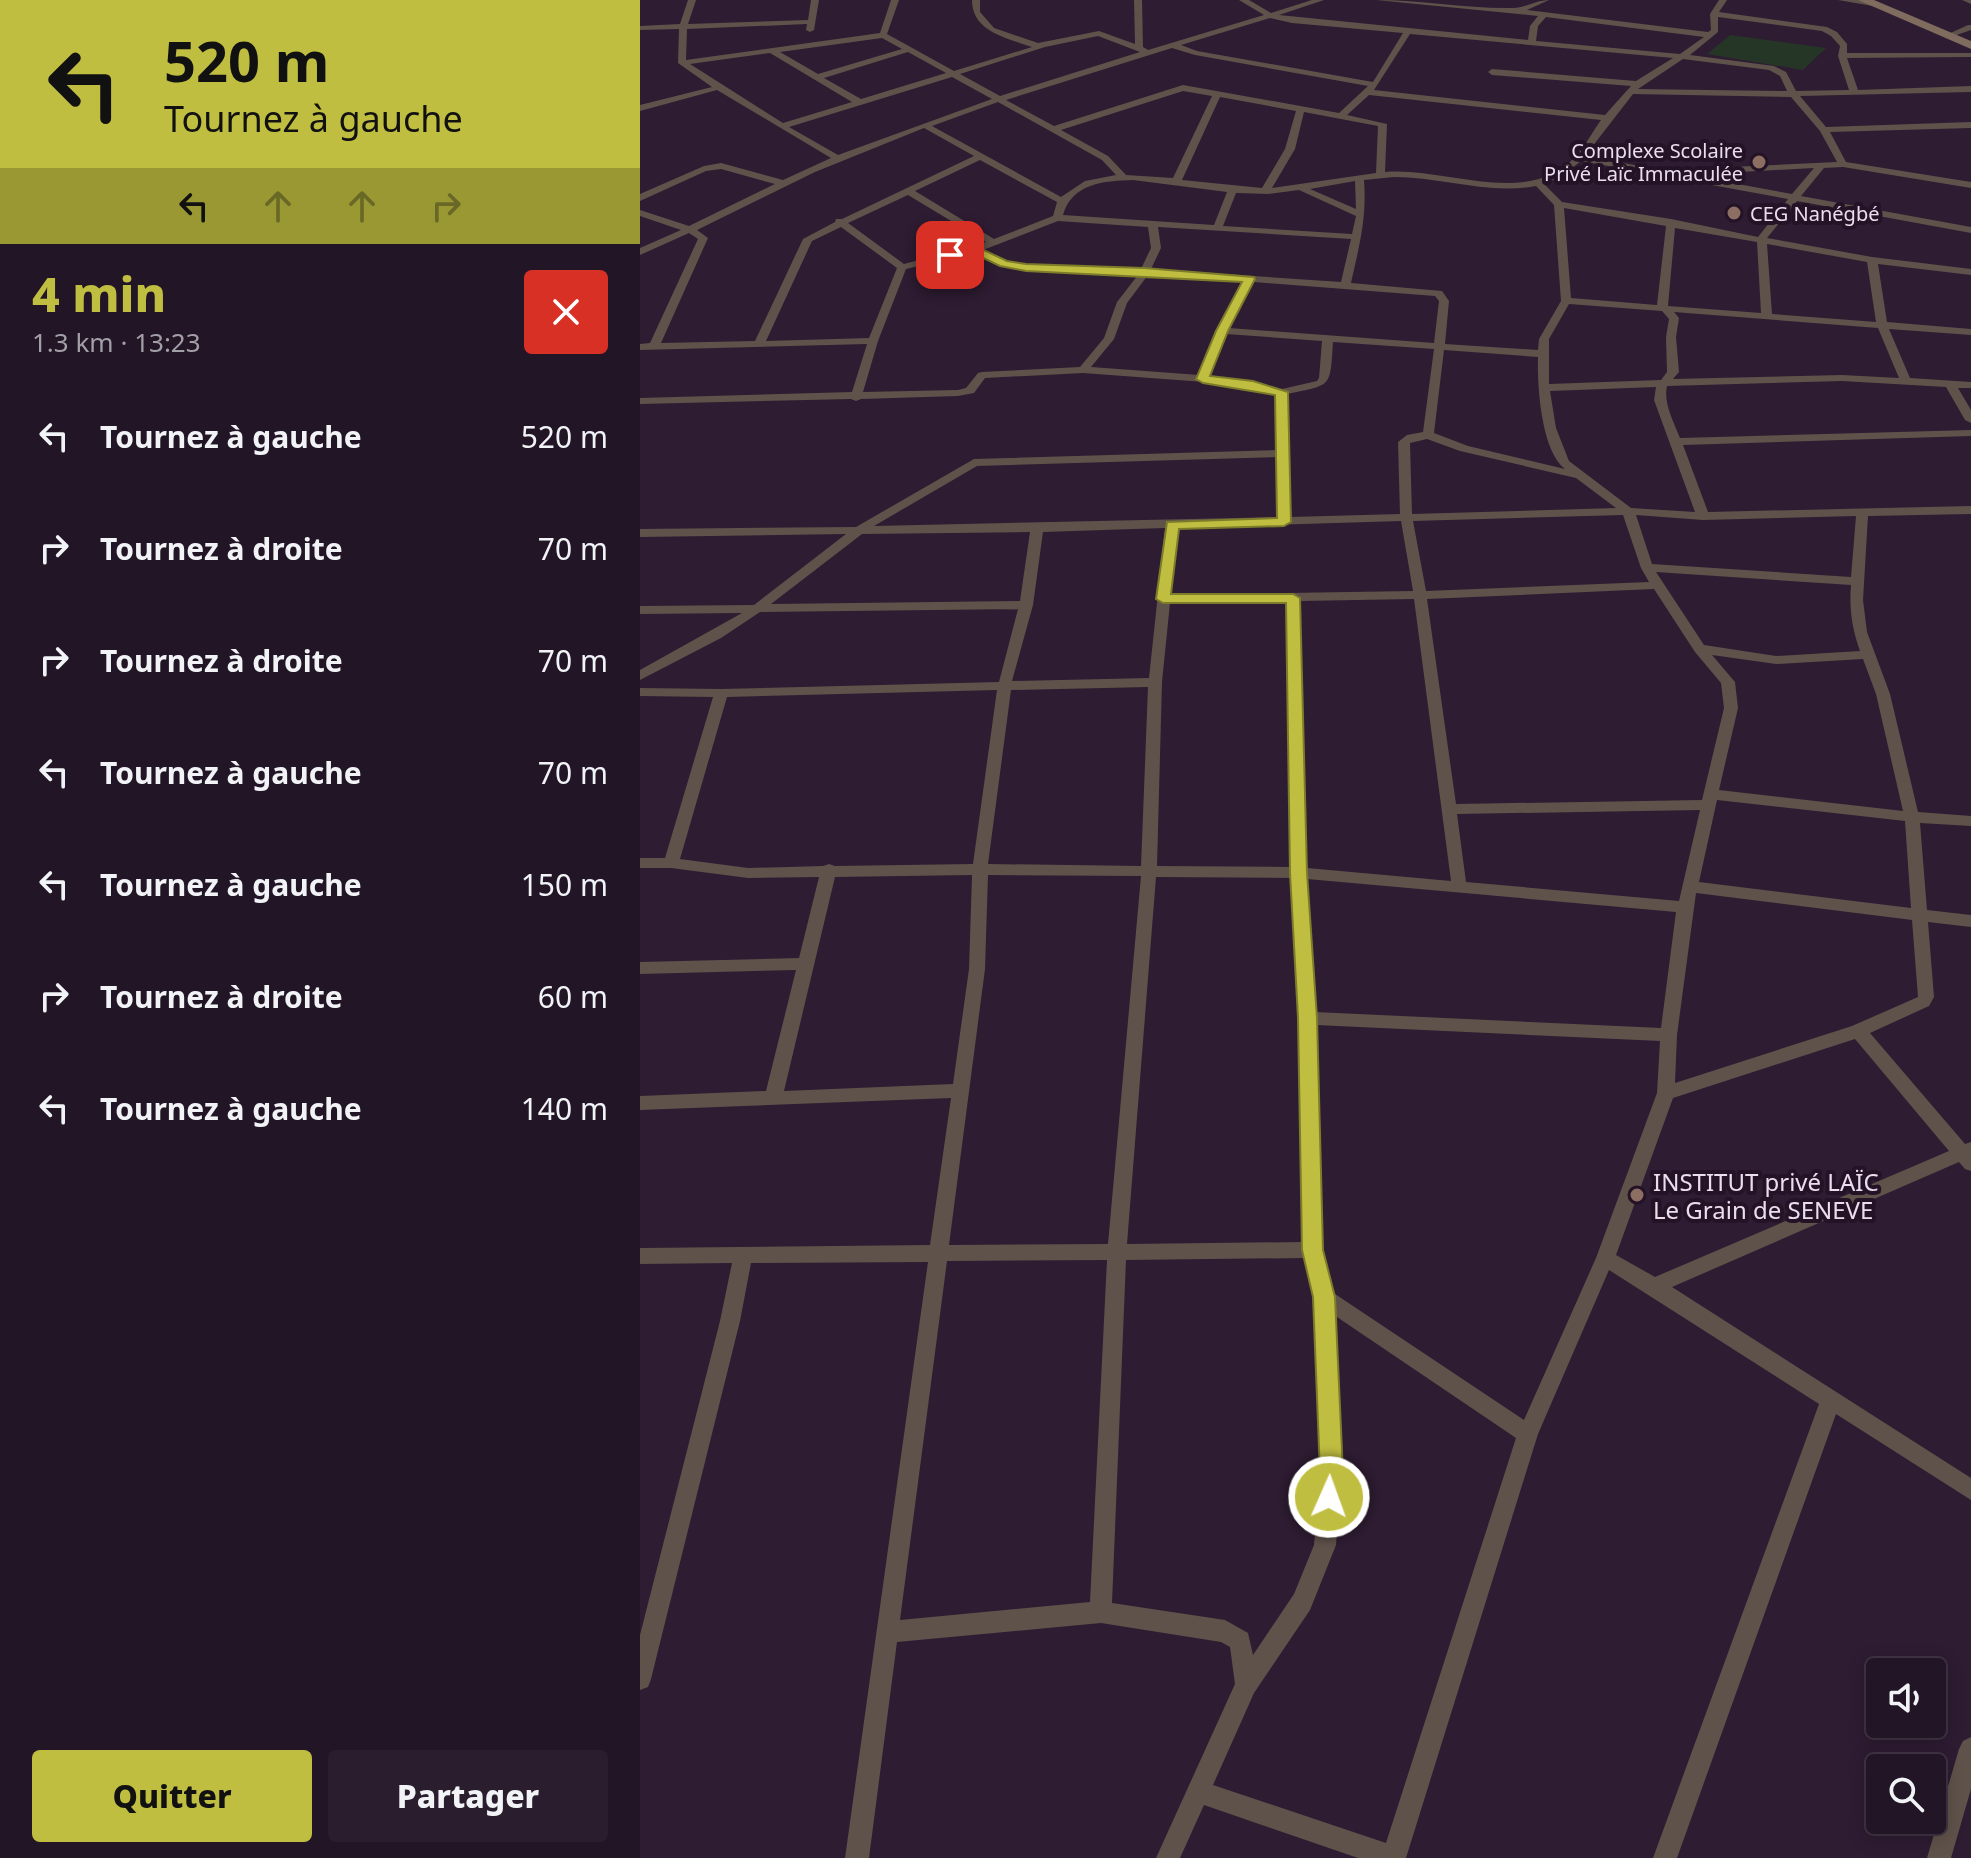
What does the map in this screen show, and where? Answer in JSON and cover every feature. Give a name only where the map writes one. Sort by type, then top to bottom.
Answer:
[{"type":"street","points":[[640,0],[664,0]]},
{"type":"street","points":[[682,63],[683,26],[692,0]]},
{"type":"street","points":[[809,44],[815,0]]},
{"type":"street","points":[[883,35],[895,0]]},
{"type":"street","points":[[976,0],[976,12],[991,30],[1042,46]]},
{"type":"street","points":[[1138,0],[1139,48]]},
{"type":"street","points":[[1243,0],[1271,16],[1292,21],[1680,56],[1771,68],[1783,74],[1793,94],[1824,130],[1843,164]]},
{"type":"street","points":[[640,252],[838,159],[926,126],[1320,0]]},
{"type":"street","points":[[1380,0],[1518,11],[1710,35]]},
{"type":"street","points":[[1415,4],[1429,0]]},
{"type":"street","points":[[1518,11],[1545,0]]},
{"type":"street","points":[[1057,218],[1062,201],[1091,182],[1124,178],[1265,191],[1380,176],[1422,174],[1498,186],[1540,185],[1555,178],[1579,158],[1635,88],[1704,43],[1715,30],[1714,14],[1723,0]]},
{"type":"street","points":[[1842,0],[1868,2],[1971,45]]},
{"type":"street","points":[[1342,115],[1372,88],[1404,31],[1415,4]]},
{"type":"street","points":[[1714,14],[1824,29],[1834,34],[1843,45],[1842,56],[1854,91]]},
{"type":"street","points":[[1532,44],[1534,26],[1543,15]]},
{"type":"street","points":[[640,28],[810,22]]},
{"type":"street","points":[[1948,36],[1971,27]]},
{"type":"street","points":[[783,126],[1042,46],[1099,33],[1148,54]]},
{"type":"street","points":[[682,63],[883,35],[1105,158],[1124,178]]},
{"type":"street","points":[[1175,46],[1195,53],[1372,88],[1608,118]]},
{"type":"street","points":[[817,77],[909,49]]},
{"type":"street","points":[[771,50],[859,102]]},
{"type":"street","points":[[1842,56],[1971,55]]},
{"type":"street","points":[[682,63],[717,88],[838,159]]},
{"type":"street","points":[[1492,72],[1635,88],[1793,94],[1971,89]]},
{"type":"street","points":[[640,108],[717,88]]},
{"type":"street","points":[[1054,129],[1183,88],[1383,124],[1380,176]]},
{"type":"street","points":[[1958,89],[1971,102]]},
{"type":"street","points":[[1176,183],[1217,94]]},
{"type":"street","points":[[1265,191],[1290,149],[1301,108]]},
{"type":"street","points":[[1824,130],[1971,125]]},
{"type":"street","points":[[926,126],[1062,201]]},
{"type":"street","points":[[759,344],[811,236],[979,157]]},
{"type":"street","points":[[1579,158],[1971,230]]},
{"type":"street","points":[[1668,174],[1843,164],[1971,185]]},
{"type":"street","points":[[1767,317],[1762,238],[1821,165]]},
{"type":"street","points":[[640,198],[704,169],[721,166],[784,183]]},
{"type":"street","points":[[1958,183],[1971,173]]},
{"type":"street","points":[[1274,179],[1300,187],[1361,215]]},
{"type":"street","points":[[1345,286],[1358,237],[1360,180]]},
{"type":"street","points":[[1540,185],[1559,204],[1872,260],[1971,272]]},
{"type":"street","points":[[1217,229],[1233,189]]},
{"type":"street","points":[[908,191],[994,243]]},
{"type":"street","points":[[1199,1792],[1393,1858],[1528,1434],[1605,1258],[1666,1093],[1669,1035],[1685,907],[1731,708],[1731,692],[1728,682],[1700,649],[1647,568],[1628,511],[1561,459],[1550,428],[1543,354],[1546,333],[1566,301],[1559,204]]},
{"type":"street","points":[[640,213],[691,230],[700,235],[703,243],[654,347]]},
{"type":"street","points":[[839,221],[902,267],[975,250],[1057,218],[1358,237]]},
{"type":"street","points":[[1662,306],[1671,222]]},
{"type":"street","points":[[1083,370],[1109,339],[1122,302],[1156,248],[1153,225]]},
{"type":"street","points":[[975,250],[1004,264],[1026,267],[1144,271],[1442,295],[1444,321],[1428,435]]},
{"type":"street","points":[[1872,260],[1882,325],[1906,381]]},
{"type":"street","points":[[856,398],[873,341],[902,267]]},
{"type":"street","points":[[1203,379],[1222,331],[1250,279]]},
{"type":"street","points":[[1566,301],[1971,332]]},
{"type":"street","points":[[1662,306],[1674,318],[1671,337],[1673,372],[1660,389],[1660,400],[1703,516]]},
{"type":"street","points":[[1222,331],[1543,354]]},
{"type":"street","points":[[640,401],[856,398],[967,392],[982,375],[1083,370],[1203,379],[1282,392],[1321,383],[1325,378],[1328,339]]},
{"type":"street","points":[[640,347],[873,341]]},
{"type":"street","points":[[1544,388],[1828,378],[1971,385]]},
{"type":"street","points":[[1950,384],[1971,420]]},
{"type":"street","points":[[1282,392],[1280,453],[1284,522]]},
{"type":"street","points":[[1675,442],[1971,433]]},
{"type":"street","points":[[1459,885],[1420,595],[1406,517],[1404,442],[1411,437],[1428,435],[1464,449],[1580,476]]},
{"type":"street","points":[[640,676],[754,611],[859,530],[979,462],[1280,453]]},
{"type":"street","points":[[640,533],[1172,525],[1628,511],[1703,516],[1971,510]]},
{"type":"street","points":[[1666,1093],[1858,1031],[1923,1002],[1926,997],[1912,817],[1883,694],[1860,632],[1856,581],[1862,514]]},
{"type":"street","points":[[1101,1612],[1117,1250],[1149,871],[1155,682],[1172,525]]},
{"type":"street","points":[[857,1858],[977,969],[980,869],[1004,687],[1026,605],[1037,528]]},
{"type":"street","points":[[1647,568],[1856,581]]},
{"type":"street","points":[[1163,599],[1420,595],[1659,585]]},
{"type":"street","points":[[1168,1858],[1246,1685],[1302,1602],[1325,1545],[1331,1473],[1324,1297],[1313,1250],[1307,1018],[1299,873],[1293,598]]},
{"type":"street","points":[[640,610],[754,611],[1026,605]]},
{"type":"street","points":[[1700,649],[1776,660],[1868,655]]},
{"type":"street","points":[[640,692],[721,693],[1155,682]]},
{"type":"street","points":[[671,863],[721,693]]},
{"type":"street","points":[[1450,809],[1708,799],[1971,821]]},
{"type":"street","points":[[640,863],[671,863],[748,873],[829,869],[1299,873],[1685,907]]},
{"type":"street","points":[[773,1098],[829,869]]},
{"type":"street","points":[[1692,887],[1971,921]]},
{"type":"street","points":[[640,968],[804,964]]},
{"type":"street","points":[[1307,1018],[1669,1035]]},
{"type":"street","points":[[1654,1286],[1968,1155],[1858,1031]]},
{"type":"street","points":[[640,1103],[960,1091]]},
{"type":"street","points":[[640,1256],[1313,1250]]},
{"type":"street","points":[[641,1666],[730,1321],[743,1254]]},
{"type":"street","points":[[1605,1258],[1654,1286],[1971,1490]]},
{"type":"street","points":[[1324,1297],[1528,1434]]},
{"type":"street","points":[[1665,1858],[1831,1399]]},
{"type":"street","points":[[888,1632],[1101,1612],[1225,1631],[1240,1641],[1246,1685]]},
{"type":"street","points":[[1939,1858],[1971,1749]]},
{"type":"green space","points":[[1730,35],[1826,48],[1803,70],[1707,54]]},
{"type":"place","name":"Complexe Scolaire Privé Laïc Immaculée","points":[[1759,162]]},
{"type":"place","name":"CEG Nanégbé","points":[[1734,213]]},
{"type":"place","name":"INSTITUT privé LAÏC Le Grain de SENEVE","points":[[1637,1195]]},
{"type":"route","points":[[950,255],[975,250],[1004,264],[1026,267],[1250,279],[1222,331],[1203,379],[1282,392],[1280,453],[1284,522],[1172,525],[1163,599],[1293,598],[1299,873],[1307,1018],[1313,1250],[1324,1297],[1331,1473],[1329,1497]]}]
